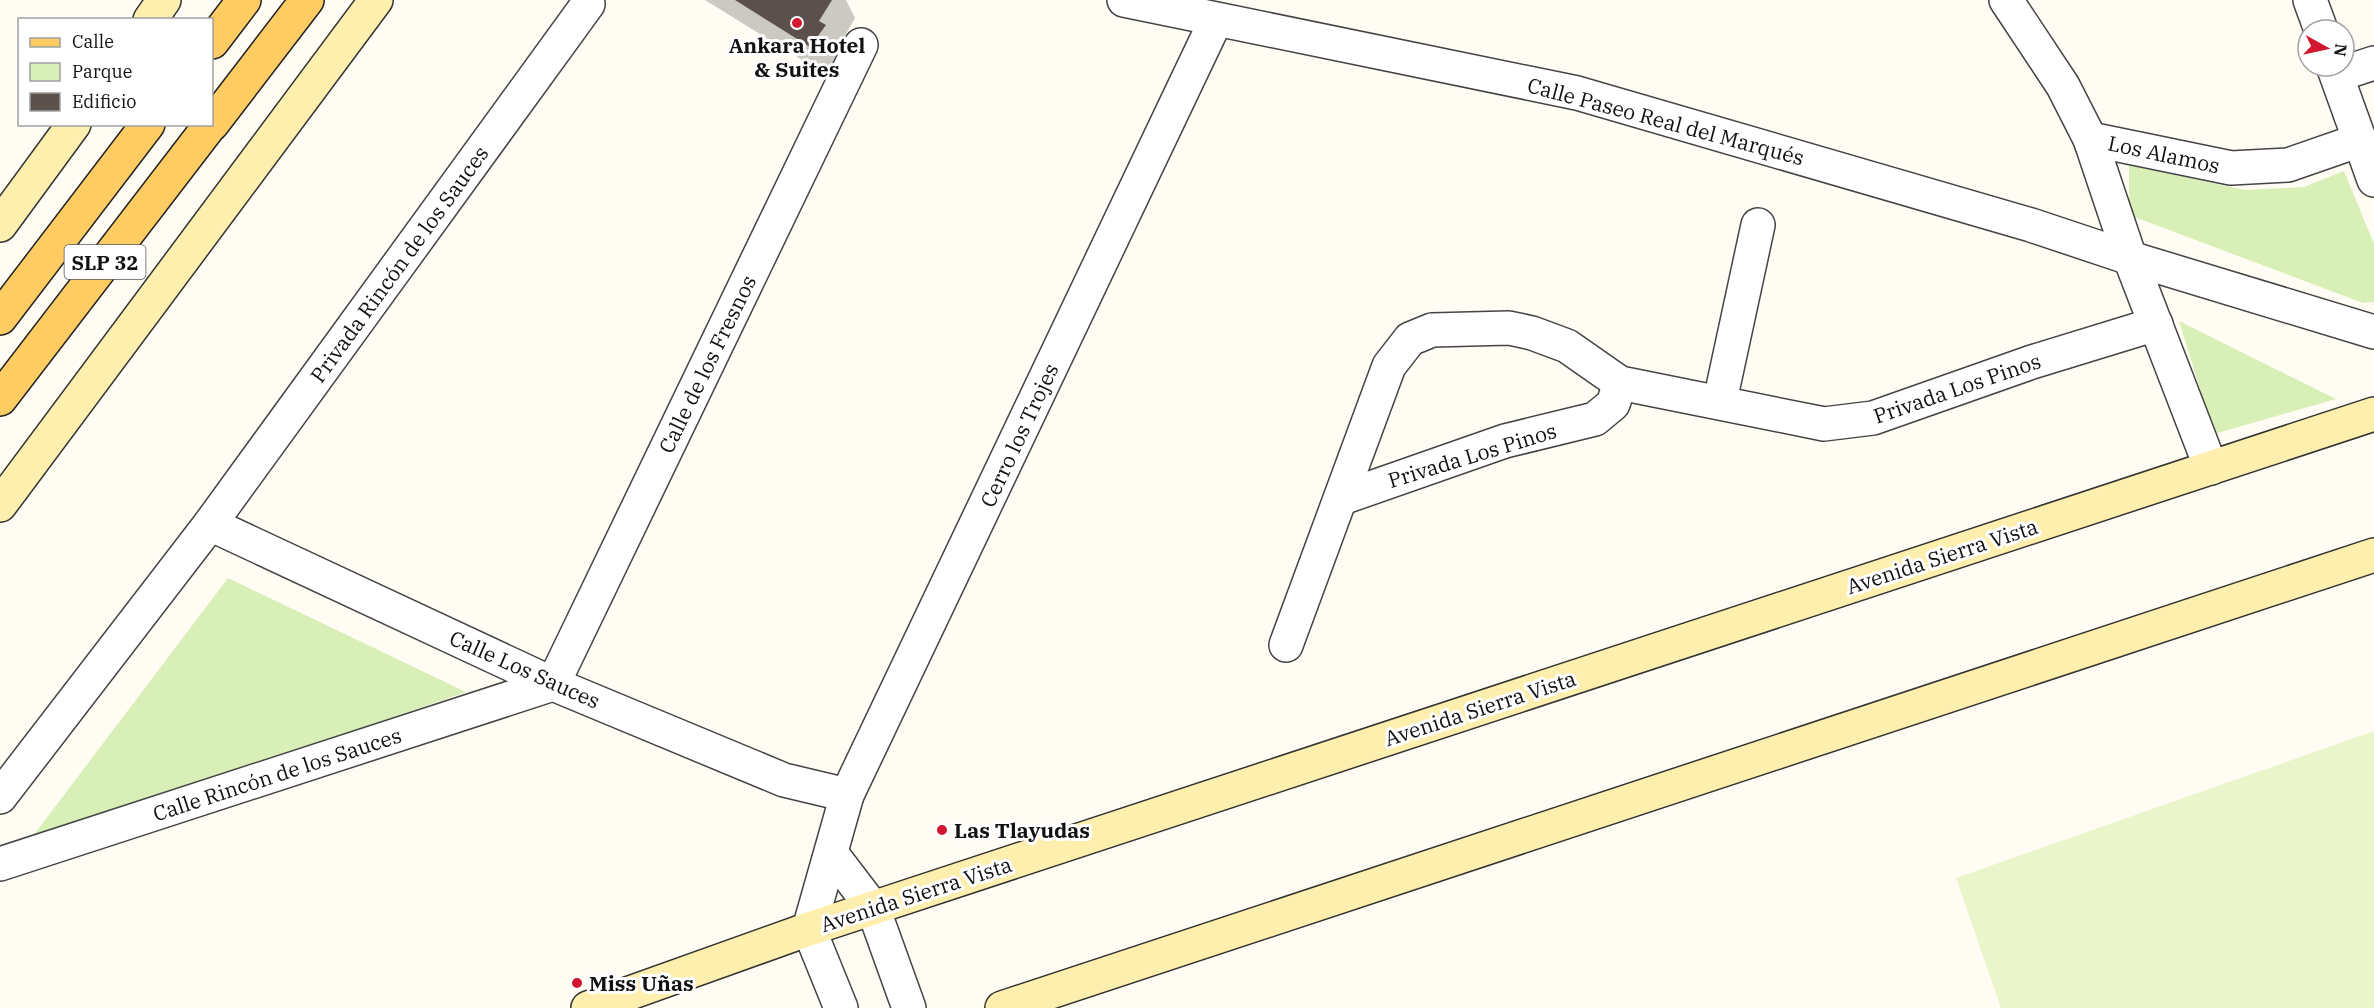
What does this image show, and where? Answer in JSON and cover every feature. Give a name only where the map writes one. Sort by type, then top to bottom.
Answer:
[{"type":"main road","points":[[151,18],[164,0]]},
{"type":"main road","points":[[213,41],[244,0]]},
{"type":"main road","name":"SLP 32","points":[[213,121],[307,0]]},
{"type":"main road","points":[[0,505],[376,0]]},
{"type":"main road","points":[[0,225],[73,126]]},
{"type":"main road","name":"SLP 32","points":[[0,318],[146,126]]},
{"type":"main road","name":"SLP 32","points":[[0,399],[209,126]]},
{"type":"main road","name":"Avenida Sierra Vista","points":[[588,1008],[873,908],[2372,416]]},
{"type":"main road","points":[[1002,1008],[2374,555]]},
{"type":"street","name":"Calle Paseo Real del Marqués","points":[[1124,0],[1577,93],[2031,225],[2130,258],[2374,332]]},
{"type":"street","name":"Los Alamos","points":[[2006,0],[2062,86],[2090,139],[2230,168],[2288,165],[2360,140]]},
{"type":"street","points":[[2310,0],[2317,18]]},
{"type":"street","name":"Privada Rincón de los Sauces","points":[[210,524],[588,4]]},
{"type":"street","name":"Cerro los Trojes","points":[[810,929],[847,795],[1216,20]]},
{"type":"street","name":"Calle de los Fresnos","points":[[553,684],[861,45]]},
{"type":"street","points":[[2356,67],[2374,63]]},
{"type":"street","points":[[2338,78],[2374,180]]},
{"type":"street","points":[[2090,139],[2130,258],[2211,468]]},
{"type":"street","points":[[1720,401],[1758,225]]},
{"type":"street","name":"Privada Los Pinos","points":[[1286,645],[1389,366],[1410,339],[1432,330],[1509,328],[1532,333],[1567,346],[1620,383],[1720,401],[1824,424],[1873,418],[2032,362],[2156,324]]},
{"type":"street","name":"Privada Los Pinos","points":[[1342,498],[1505,441],[1595,419],[1613,404],[1620,383]]},
{"type":"street","points":[[0,797],[210,524]]},
{"type":"street","name":"Calle Los Sauces","points":[[210,524],[553,684],[784,780],[847,795]]},
{"type":"street","name":"Calle Rincón de los Sauces","points":[[0,864],[553,684]]},
{"type":"street","points":[[831,853],[873,908],[909,1008]]},
{"type":"street","points":[[810,929],[841,1008]]},
{"type":"green space","points":[[2129,165],[2245,190],[2304,187],[2344,171],[2374,244],[2374,302],[2363,303],[2129,215]]},
{"type":"green space","points":[[2179,321],[2336,399],[2214,434]]},
{"type":"green space","points":[[228,578],[466,692],[27,844]]},
{"type":"green space","points":[[2374,731],[2374,1008],[2001,1008],[1956,878]]},
{"type":"building","name":"Ankara Hotel & Suites","points":[[735,0],[832,0],[819,21],[826,25],[810,47]]},
{"type":"place","name":"Ankara Hotel & Suites","points":[[797,23]]},
{"type":"place","name":"Las Tlayudas","points":[[942,830]]},
{"type":"place","name":"Miss Uñas","points":[[577,983]]}]
